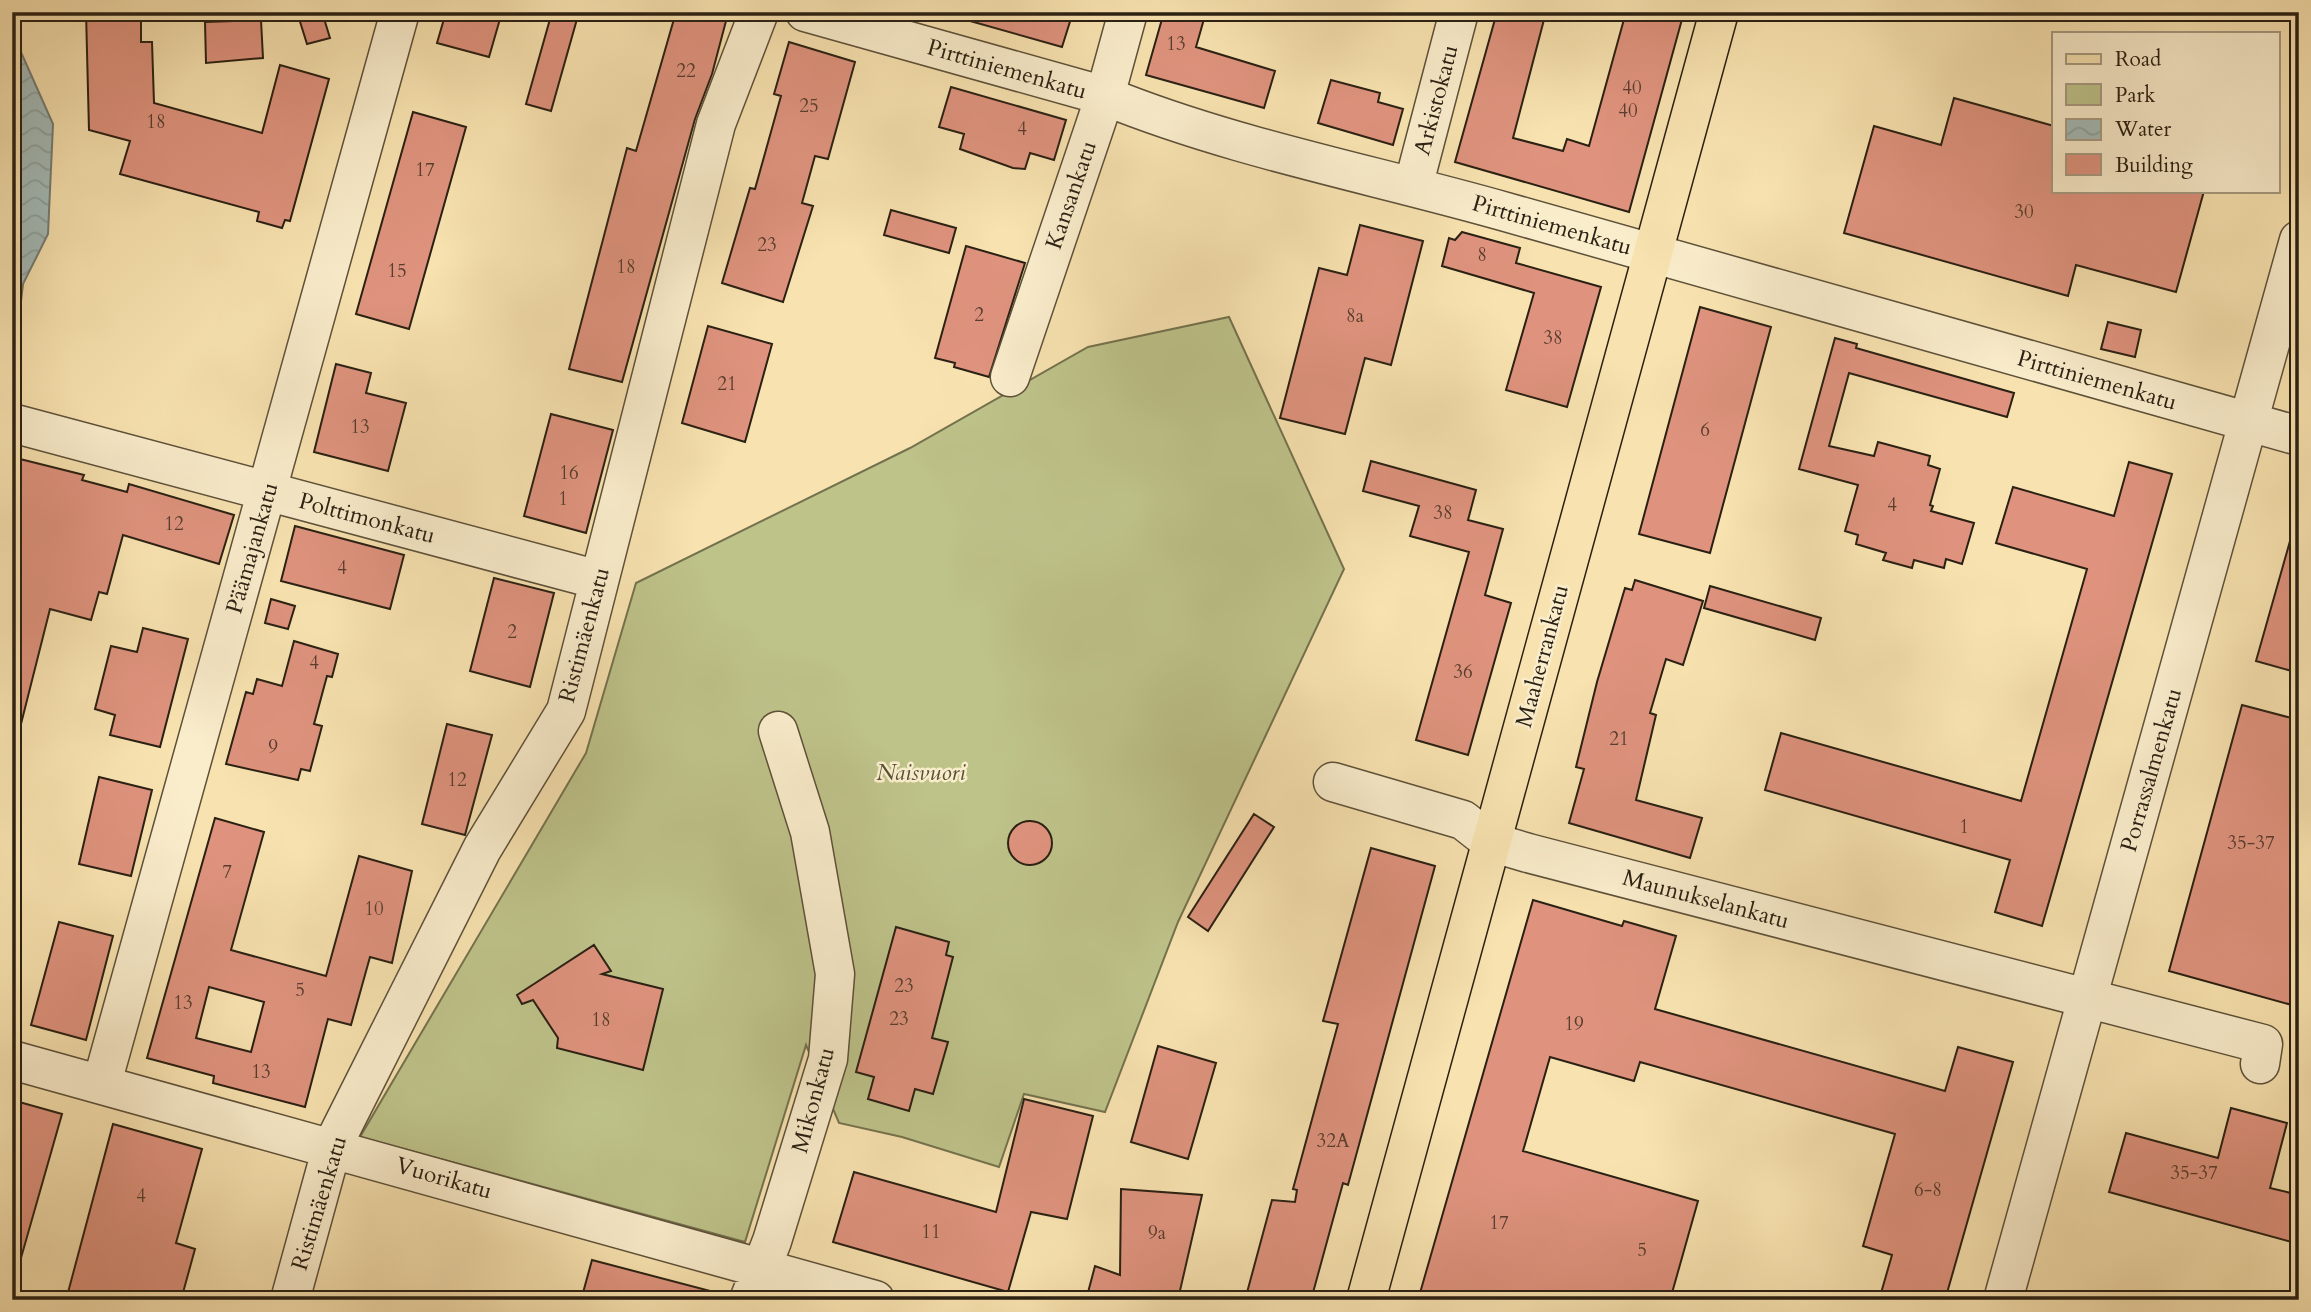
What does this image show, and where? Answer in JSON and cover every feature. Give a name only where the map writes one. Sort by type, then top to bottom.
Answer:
[{"type":"main road","name":"Maaherrankatu","points":[[1366,1300],[1719,12]]},
{"type":"street","name":"Päämajankatu","points":[[102,1083],[400,12]]},
{"type":"street","name":"Ristimäenkatu","points":[[290,1300],[332,1147],[482,849],[566,711],[716,124],[759,12]]},
{"type":"street","name":"Pirttiniemenkatu","points":[[805,12],[1105,96],[1149,114],[2299,436]]},
{"type":"street","name":"Kansankatu","points":[[1010,377],[1105,96],[1128,12]]},
{"type":"street","name":"Arkistokatu","points":[[1413,187],[1459,12]]},
{"type":"street","name":"Porrassalmenkatu","points":[[2003,1300],[2299,240]]},
{"type":"street","name":"Polttimonkatu","points":[[12,423],[599,580]]},
{"type":"street","name":"Mikonkatu","points":[[754,1283],[772,1241],[828,1059],[835,974],[810,832],[778,731]]},
{"type":"street","name":"Maunukselankatu","points":[[1333,782],[1464,820],[1491,842],[2263,1044],[2260,1064]]},
{"type":"street","name":"Vuorikatu","points":[[12,1060],[332,1147],[754,1283],[875,1300]]},
{"type":"green space","points":[[23,284],[12,378],[12,289]]},
{"type":"green space","name":"Naisvuori","points":[[1229,317],[1344,569],[1178,922],[1105,1112],[1024,1094],[999,1167],[902,1137],[839,1123],[806,1045],[745,1242],[360,1137],[586,753],[636,583],[910,448],[1088,347]]},
{"type":"water","points":[[12,32],[53,124],[48,234],[23,284],[12,289]]},
{"type":"building","points":[[86,12],[122,12],[123,21],[141,21],[141,42],[152,42],[154,103],[262,133],[280,65],[329,79],[290,221],[285,220],[282,228],[257,221],[259,212],[120,174],[130,141],[89,130]]},
{"type":"building","points":[[297,12],[322,12],[330,38],[307,44]]},
{"type":"building","points":[[446,12],[502,12],[489,57],[437,43]]},
{"type":"building","points":[[552,12],[579,12],[551,111],[526,104]]},
{"type":"building","points":[[676,12],[693,12],[726,21],[712,74],[695,119],[622,382],[569,369],[627,148],[636,151]]},
{"type":"building","points":[[964,12],[1073,12],[1062,47],[963,19]]},
{"type":"building","points":[[1164,12],[1206,12],[1196,47],[1275,71],[1264,108],[1146,75]]},
{"type":"building","points":[[1497,12],[1546,12],[1513,138],[1563,151],[1567,139],[1589,146],[1626,12],[1684,12],[1629,212],[1455,162]]},
{"type":"building","points":[[261,20],[263,58],[206,63],[205,22]]},
{"type":"building","points":[[789,42],[855,62],[828,159],[815,156],[802,203],[813,206],[783,302],[722,283],[750,188],[755,189],[781,96],[774,94]]},
{"type":"building","points":[[1331,80],[1380,93],[1378,102],[1403,109],[1393,145],[1318,123]]},
{"type":"building","points":[[951,87],[1066,120],[1054,160],[1030,153],[1025,169],[1013,168],[960,149],[964,134],[939,127]]},
{"type":"building","points":[[1954,98],[2052,125],[2052,192],[2204,192],[2176,292],[2076,265],[2068,296],[1844,233],[1874,126],[1941,145]]},
{"type":"building","points":[[413,112],[466,127],[409,329],[356,314]]},
{"type":"building","points":[[891,210],[956,228],[949,253],[884,235]]},
{"type":"building","points":[[1360,225],[1423,241],[1391,365],[1365,358],[1345,434],[1280,418],[1319,268],[1347,275]]},
{"type":"building","points":[[1462,232],[1520,248],[1516,263],[1601,287],[1567,407],[1506,390],[1534,293],[1442,266],[1449,238],[1455,240]]},
{"type":"building","points":[[966,246],[1025,263],[989,377],[954,367],[955,363],[935,358]]},
{"type":"building","points":[[1700,307],[1771,327],[1710,553],[1639,534]]},
{"type":"building","points":[[2108,322],[2141,330],[2135,357],[2101,349]]},
{"type":"building","points":[[708,326],[772,344],[745,442],[682,423]]},
{"type":"building","points":[[1835,338],[1857,344],[1856,348],[2014,393],[2007,417],[1849,373],[1829,446],[1874,456],[1878,442],[1930,456],[1928,465],[1940,469],[1930,505],[1933,506],[1931,511],[1974,523],[1962,564],[1946,559],[1944,568],[1914,560],[1912,568],[1883,560],[1886,553],[1856,544],[1858,535],[1845,531],[1858,485],[1799,469]]},
{"type":"building","points":[[336,364],[371,373],[366,393],[406,403],[388,471],[314,452]]},
{"type":"building","points":[[551,414],[613,430],[586,533],[524,516]]},
{"type":"building","points":[[12,457],[84,475],[82,480],[127,492],[129,484],[234,515],[219,564],[123,535],[107,594],[99,592],[91,620],[50,609],[21,724],[12,723]]},
{"type":"building","points":[[1371,461],[1476,490],[1468,520],[1503,529],[1485,595],[1511,603],[1468,755],[1416,740],[1469,552],[1410,536],[1419,506],[1363,491]]},
{"type":"building","points":[[2129,462],[2172,474],[2042,926],[1995,912],[2010,860],[1765,790],[1781,733],[2021,801],[2087,569],[1996,543],[2013,487],[2114,516]]},
{"type":"building","points":[[295,526],[404,555],[390,609],[281,581]]},
{"type":"building","points":[[2292,534],[2299,535],[2299,673],[2256,661]]},
{"type":"building","points":[[494,578],[554,593],[530,687],[470,671]]},
{"type":"building","points":[[1635,580],[1703,601],[1683,665],[1666,659],[1650,713],[1656,715],[1636,800],[1702,818],[1690,858],[1569,823],[1584,769],[1576,767],[1597,682],[1625,588],[1632,590]]},
{"type":"building","points":[[1710,586],[1821,618],[1815,640],[1704,608]]},
{"type":"building","points":[[271,599],[295,606],[288,629],[265,623]]},
{"type":"building","points":[[143,628],[188,639],[160,747],[110,735],[115,715],[95,709],[111,646],[137,652]]},
{"type":"building","points":[[294,641],[338,654],[332,677],[327,676],[314,724],[322,726],[310,771],[301,769],[298,780],[226,764],[246,692],[253,694],[257,679],[282,686]]},
{"type":"building","points":[[2242,705],[2299,720],[2299,1007],[2169,971]]},
{"type":"building","points":[[447,724],[492,735],[465,835],[422,824]]},
{"type":"building","points":[[99,777],[152,790],[131,876],[79,864]]},
{"type":"building","points":[[1254,814],[1274,827],[1208,931],[1188,917]]},
{"type":"building","points":[[215,818],[264,832],[231,950],[326,976],[359,856],[412,871],[392,963],[370,957],[351,1025],[328,1019],[305,1107],[213,1083],[214,1076],[147,1058]],"holes":[[[209,987],[264,1002],[251,1052],[196,1038]]]},
{"type":"building","points":[[1030,821],[1039,822],[1046,827],[1051,834],[1051,852],[1046,859],[1039,864],[1030,865],[1021,864],[1014,859],[1009,852],[1008,843],[1009,834],[1014,827],[1021,822]]},
{"type":"building","points":[[1371,848],[1435,866],[1348,1185],[1343,1183],[1311,1300],[1245,1300],[1272,1200],[1295,1202],[1297,1190],[1293,1189],[1338,1024],[1323,1021]]},
{"type":"building","points":[[1533,900],[1622,926],[1624,921],[1676,936],[1655,1009],[1945,1091],[1958,1047],[2013,1062],[1945,1300],[1879,1300],[1892,1255],[1863,1246],[1895,1134],[1640,1062],[1634,1081],[1550,1057],[1523,1151],[1698,1201],[1670,1300],[1418,1300]]},
{"type":"building","points":[[59,922],[113,936],[86,1040],[31,1025]]},
{"type":"building","points":[[896,927],[949,942],[946,955],[953,957],[932,1038],[948,1042],[933,1094],[915,1089],[909,1111],[868,1099],[874,1077],[856,1072]]},
{"type":"building","points":[[594,945],[611,971],[602,974],[663,989],[643,1070],[557,1048],[558,1038],[533,1000],[522,1004],[517,995]]},
{"type":"building","points":[[1158,1046],[1216,1063],[1188,1159],[1131,1142]]},
{"type":"building","points":[[1024,1099],[1093,1116],[1067,1219],[1031,1212],[1008,1292],[833,1242],[854,1172],[996,1212]]},
{"type":"building","points":[[12,1100],[62,1114],[19,1265],[12,1264]]},
{"type":"building","points":[[2231,1108],[2287,1123],[2270,1188],[2299,1195],[2299,1244],[2109,1192],[2126,1133],[2218,1158]]},
{"type":"building","points":[[113,1124],[202,1149],[176,1243],[195,1249],[181,1300],[66,1300]]},
{"type":"building","points":[[1121,1189],[1202,1195],[1179,1295],[1181,1300],[1086,1300],[1095,1266],[1120,1275]]},
{"type":"building","points":[[592,1260],[714,1292],[713,1300],[581,1300]]}]
